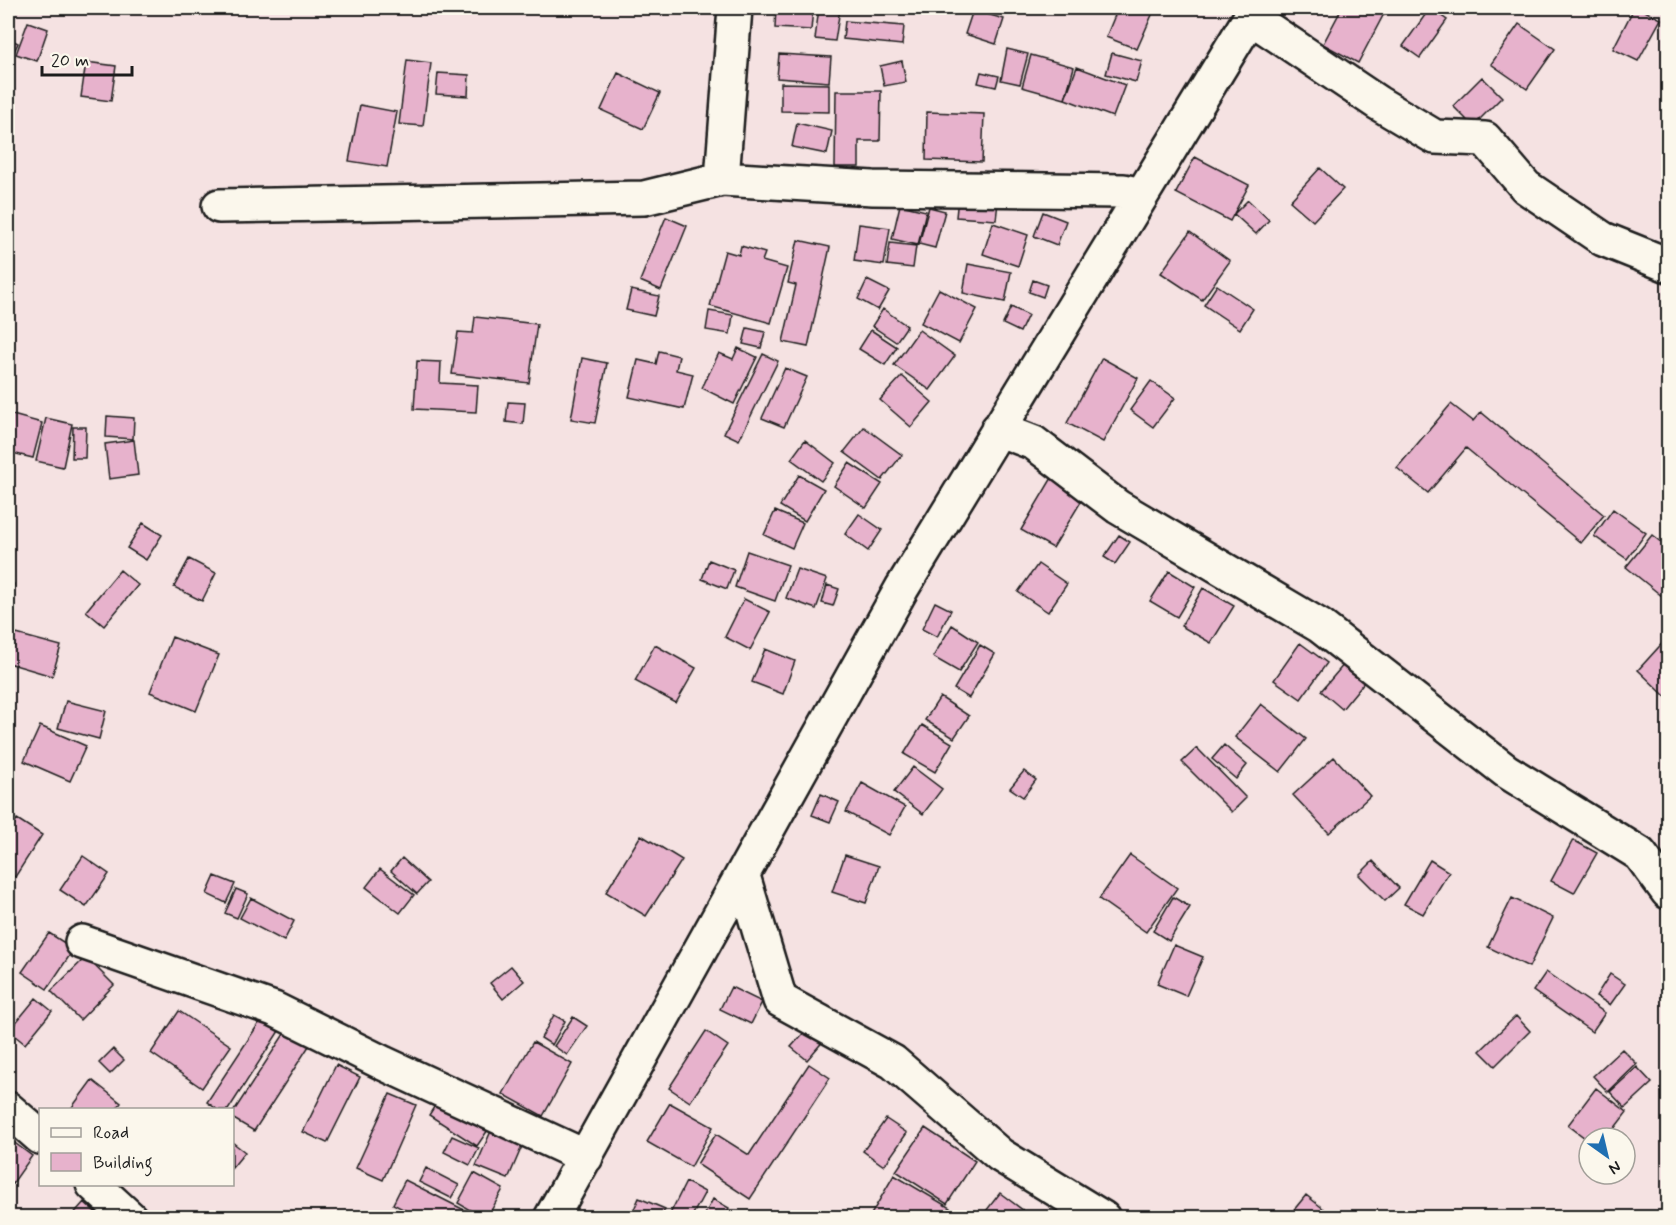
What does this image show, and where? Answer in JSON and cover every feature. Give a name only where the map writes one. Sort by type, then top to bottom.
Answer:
[{"type":"street","points":[[722,179],[735,8]]},
{"type":"street","points":[[551,1218],[902,588],[1253,12],[1378,104],[1435,137],[1485,139],[1526,187],[1603,239],[1668,265]]},
{"type":"street","points":[[219,206],[644,198],[722,179],[873,188],[1124,191],[1141,195]]},
{"type":"street","points":[[998,429],[1034,443],[1118,507],[1320,626],[1506,771],[1640,854],[1668,892]]},
{"type":"street","points":[[743,876],[780,1000],[894,1062],[1000,1155],[1103,1218]]},
{"type":"street","points":[[82,942],[274,1009],[383,1063],[586,1157]]},
{"type":"street","points":[[8,1109],[39,1136]]},
{"type":"street","points":[[94,1186],[130,1218]]},
{"type":"building","points":[[776,8],[813,8],[811,30],[775,28]]},
{"type":"building","points":[[819,8],[840,9],[835,41],[815,39]]},
{"type":"building","points":[[1118,8],[1155,8],[1137,49],[1106,37]]},
{"type":"building","points":[[1342,8],[1387,8],[1358,63],[1323,44]]},
{"type":"building","points":[[1430,8],[1447,20],[1420,58],[1403,46]]},
{"type":"building","points":[[1634,8],[1639,8],[1661,19],[1638,61],[1613,49]]},
{"type":"building","points":[[973,10],[1004,19],[996,44],[965,34]]},
{"type":"building","points":[[845,21],[904,26],[902,45],[843,39]]},
{"type":"building","points":[[28,22],[48,29],[37,61],[16,54]]},
{"type":"building","points":[[1519,24],[1555,49],[1527,89],[1491,64]]},
{"type":"building","points":[[8,38],[18,43],[8,64]]},
{"type":"building","points":[[1007,49],[1028,54],[1020,84],[1001,80]]},
{"type":"building","points":[[1112,53],[1142,61],[1136,82],[1106,74]]},
{"type":"building","points":[[779,54],[831,57],[829,82],[777,78]]},
{"type":"building","points":[[1031,55],[1074,67],[1065,99],[1022,87]]},
{"type":"building","points":[[407,60],[431,63],[423,126],[399,124]]},
{"type":"building","points":[[902,61],[906,82],[884,86],[880,66]]},
{"type":"building","points":[[86,62],[116,66],[111,101],[81,97]]},
{"type":"building","points":[[1077,67],[1125,85],[1113,117],[1065,99]]},
{"type":"building","points":[[981,72],[999,76],[996,87],[978,83]]},
{"type":"building","points":[[438,73],[469,75],[468,96],[436,94]]},
{"type":"building","points":[[618,73],[660,93],[643,129],[601,110]]},
{"type":"building","points":[[1482,77],[1502,97],[1473,126],[1453,106]]},
{"type":"building","points":[[781,83],[829,84],[829,112],[781,111]]},
{"type":"building","points":[[836,91],[881,91],[880,141],[859,141],[859,167],[835,167]]},
{"type":"building","points":[[360,105],[397,112],[387,167],[349,161]]},
{"type":"building","points":[[927,112],[984,114],[982,162],[926,160]]},
{"type":"building","points":[[797,123],[832,131],[827,154],[792,147]]},
{"type":"building","points":[[1195,157],[1249,185],[1230,221],[1176,193]]},
{"type":"building","points":[[1320,168],[1343,189],[1313,221],[1290,201]]},
{"type":"building","points":[[958,198],[998,202],[996,220],[956,217]]},
{"type":"building","points":[[1248,200],[1269,220],[1256,234],[1234,214]]},
{"type":"building","points":[[900,205],[926,211],[918,245],[892,239]]},
{"type":"building","points":[[929,207],[945,211],[935,248],[919,244]]},
{"type":"building","points":[[1043,212],[1066,221],[1057,245],[1034,236]]},
{"type":"building","points":[[666,217],[687,226],[661,290],[640,281]]},
{"type":"building","points":[[993,223],[1028,235],[1018,266],[983,254]]},
{"type":"building","points":[[859,224],[890,228],[884,265],[854,261]]},
{"type":"building","points":[[1190,232],[1230,261],[1202,300],[1161,273]]},
{"type":"building","points":[[798,240],[830,247],[808,347],[783,342],[796,285],[788,283]]},
{"type":"building","points":[[890,243],[916,246],[913,268],[887,265]]},
{"type":"building","points":[[741,246],[765,253],[762,261],[787,268],[771,323],[710,306],[725,251],[739,255]]},
{"type":"building","points":[[968,264],[1011,272],[1005,302],[963,293]]},
{"type":"building","points":[[867,280],[889,291],[878,310],[858,299]]},
{"type":"building","points":[[1033,280],[1047,285],[1043,297],[1029,292]]},
{"type":"building","points":[[1217,285],[1253,309],[1240,329],[1204,305]]},
{"type":"building","points":[[939,289],[977,309],[959,343],[921,323]]},
{"type":"building","points":[[631,290],[659,296],[654,316],[626,310]]},
{"type":"building","points":[[1011,307],[1028,315],[1020,332],[1003,324]]},
{"type":"building","points":[[883,309],[907,326],[896,342],[872,326]]},
{"type":"building","points":[[709,311],[733,315],[730,334],[706,330]]},
{"type":"building","points":[[475,317],[537,324],[529,383],[452,374],[458,332],[473,333]]},
{"type":"building","points":[[747,328],[765,332],[761,348],[743,344]]},
{"type":"building","points":[[871,330],[897,347],[885,365],[859,349]]},
{"type":"building","points":[[919,330],[955,356],[930,390],[894,365]]},
{"type":"building","points":[[738,348],[757,357],[734,404],[702,388],[719,353],[733,359]]},
{"type":"building","points":[[659,351],[679,356],[676,370],[693,374],[684,409],[629,397],[638,360],[656,364]]},
{"type":"building","points":[[763,354],[778,361],[739,440],[724,433]]},
{"type":"building","points":[[582,358],[607,363],[595,423],[571,419]]},
{"type":"building","points":[[1102,358],[1138,378],[1103,442],[1067,423]]},
{"type":"building","points":[[417,361],[441,362],[440,383],[478,385],[476,412],[414,409]]},
{"type":"building","points":[[785,368],[807,377],[784,427],[762,418]]},
{"type":"building","points":[[902,376],[932,402],[911,427],[880,400]]},
{"type":"building","points":[[1151,381],[1175,398],[1153,427],[1130,410]]},
{"type":"building","points":[[508,402],[525,403],[523,424],[506,422]]},
{"type":"building","points":[[1451,404],[1473,421],[1481,412],[1604,515],[1581,543],[1466,448],[1428,493],[1397,468]]},
{"type":"building","points":[[9,414],[42,423],[33,458],[8,452]]},
{"type":"building","points":[[107,416],[134,418],[133,439],[106,437]]},
{"type":"building","points":[[46,418],[72,424],[63,467],[36,461]]},
{"type":"building","points":[[73,427],[86,427],[85,458],[72,458]]},
{"type":"building","points":[[864,427],[902,455],[882,480],[844,452]]},
{"type":"building","points":[[134,440],[138,475],[109,479],[105,444]]},
{"type":"building","points":[[805,440],[835,463],[821,481],[791,459]]},
{"type":"building","points":[[849,463],[882,484],[866,508],[834,486]]},
{"type":"building","points":[[799,475],[824,489],[805,521],[780,506]]},
{"type":"building","points":[[1053,476],[1085,495],[1053,548],[1021,530]]},
{"type":"building","points":[[1613,509],[1646,533],[1627,559],[1594,536]]},
{"type":"building","points":[[775,511],[803,523],[792,548],[764,535]]},
{"type":"building","points":[[859,514],[882,530],[868,551],[845,534]]},
{"type":"building","points":[[143,523],[162,535],[146,560],[127,548]]},
{"type":"building","points":[[1119,535],[1130,542],[1115,564],[1104,557]]},
{"type":"building","points":[[1652,535],[1668,548],[1668,601],[1626,567]]},
{"type":"building","points":[[747,551],[788,565],[775,601],[735,587]]},
{"type":"building","points":[[189,559],[216,573],[202,601],[174,587]]},
{"type":"building","points":[[709,560],[734,570],[727,589],[702,579]]},
{"type":"building","points":[[1038,564],[1067,584],[1048,612],[1018,592]]},
{"type":"building","points":[[797,569],[827,579],[816,609],[786,598]]},
{"type":"building","points":[[120,570],[138,585],[104,626],[86,611]]},
{"type":"building","points":[[1169,571],[1195,587],[1177,617],[1150,601]]},
{"type":"building","points":[[8,583],[14,584],[9,613],[8,613]]},
{"type":"building","points":[[827,585],[839,589],[833,606],[822,603]]},
{"type":"building","points":[[1203,588],[1234,606],[1211,643],[1181,626]]},
{"type":"building","points":[[744,599],[770,612],[750,650],[725,637]]},
{"type":"building","points":[[935,602],[951,610],[937,637],[922,629]]},
{"type":"building","points":[[952,625],[978,642],[959,672],[933,657]]},
{"type":"building","points":[[9,632],[61,646],[52,676],[8,663]]},
{"type":"building","points":[[172,637],[219,655],[196,711],[150,692]]},
{"type":"building","points":[[1668,637],[1668,695],[1666,697],[1638,670]]},
{"type":"building","points":[[1300,643],[1327,663],[1301,699],[1274,680]]},
{"type":"building","points":[[655,645],[696,668],[676,703],[635,681]]},
{"type":"building","points":[[980,645],[995,654],[969,698],[954,689]]},
{"type":"building","points":[[765,649],[795,661],[783,694],[752,682]]},
{"type":"building","points":[[1345,663],[1365,681],[1342,709],[1321,691]]},
{"type":"building","points":[[940,697],[969,716],[954,738],[925,720]]},
{"type":"building","points":[[66,701],[106,711],[99,739],[58,728]]},
{"type":"building","points":[[1261,704],[1306,739],[1280,772],[1235,737]]},
{"type":"building","points":[[922,725],[952,743],[935,772],[904,754]]},
{"type":"building","points":[[40,726],[86,746],[70,781],[24,761]]},
{"type":"building","points":[[1224,745],[1247,765],[1236,779],[1212,759]]},
{"type":"building","points":[[1197,748],[1246,798],[1232,812],[1182,762]]},
{"type":"building","points":[[1334,757],[1370,796],[1329,833],[1293,795]]},
{"type":"building","points":[[913,767],[942,789],[923,814],[894,792]]},
{"type":"building","points":[[1024,771],[1036,780],[1023,797],[1010,788]]},
{"type":"building","points":[[862,783],[905,807],[889,835],[846,812]]},
{"type":"building","points":[[821,794],[839,802],[830,822],[812,815]]},
{"type":"building","points":[[17,819],[42,835],[15,877],[8,872],[8,834]]},
{"type":"building","points":[[641,835],[682,860],[646,916],[606,892]]},
{"type":"building","points":[[1573,840],[1597,853],[1574,893],[1551,881]]},
{"type":"building","points":[[845,855],[879,866],[866,903],[832,892]]},
{"type":"building","points":[[1130,855],[1177,888],[1146,932],[1099,899]]},
{"type":"building","points":[[83,856],[109,874],[86,907],[60,890]]},
{"type":"building","points":[[402,858],[428,882],[417,894],[391,871]]},
{"type":"building","points":[[1430,860],[1449,872],[1423,914],[1404,904]]},
{"type":"building","points":[[1373,861],[1399,888],[1385,901],[1359,875]]},
{"type":"building","points":[[380,869],[414,895],[400,913],[366,887]]},
{"type":"building","points":[[215,876],[235,884],[226,903],[207,894]]},
{"type":"building","points":[[236,889],[248,894],[237,918],[225,913]]},
{"type":"building","points":[[1173,897],[1190,907],[1169,941],[1153,931]]},
{"type":"building","points":[[251,898],[294,921],[284,941],[240,918]]},
{"type":"building","points":[[1512,898],[1553,918],[1529,967],[1488,947]]},
{"type":"building","points":[[49,933],[74,949],[47,989],[22,972]]},
{"type":"building","points":[[1174,945],[1203,957],[1186,996],[1157,984]]},
{"type":"building","points":[[86,957],[114,985],[80,1020],[51,991]]},
{"type":"building","points":[[511,966],[524,981],[503,999],[490,983]]},
{"type":"building","points":[[1546,972],[1605,1013],[1592,1032],[1533,991]]},
{"type":"building","points":[[1610,974],[1625,984],[1610,1005],[1596,996]]},
{"type":"building","points":[[731,987],[762,1002],[751,1024],[720,1009]]},
{"type":"building","points":[[36,998],[52,1011],[25,1044],[9,1031]]},
{"type":"building","points":[[179,1011],[231,1046],[202,1088],[151,1053]]},
{"type":"building","points":[[554,1015],[565,1021],[552,1045],[541,1038]]},
{"type":"building","points":[[1516,1016],[1530,1031],[1495,1066],[1480,1051]]},
{"type":"building","points":[[573,1017],[587,1026],[567,1055],[554,1046]]},
{"type":"building","points":[[261,1020],[279,1031],[229,1108],[215,1108],[207,1102]]},
{"type":"building","points":[[810,1026],[825,1039],[807,1060],[791,1047]]},
{"type":"building","points":[[286,1031],[309,1046],[254,1131],[234,1119],[234,1111]]},
{"type":"building","points":[[706,1031],[728,1046],[690,1102],[669,1088]]},
{"type":"building","points":[[533,1042],[572,1064],[543,1116],[503,1094]]},
{"type":"building","points":[[113,1049],[124,1060],[110,1074],[99,1063]]},
{"type":"building","points":[[1622,1049],[1637,1064],[1608,1092],[1593,1076]]},
{"type":"building","points":[[809,1064],[830,1078],[750,1199],[697,1164],[716,1134],[749,1155]]},
{"type":"building","points":[[336,1065],[360,1077],[327,1143],[303,1132]]},
{"type":"building","points":[[1637,1067],[1652,1083],[1625,1108],[1610,1092]]},
{"type":"building","points":[[92,1080],[121,1103],[117,1108],[71,1108]]},
{"type":"building","points":[[1596,1088],[1627,1112],[1616,1126],[1577,1126],[1577,1132],[1568,1125]]},
{"type":"building","points":[[390,1094],[416,1105],[383,1180],[356,1168]]},
{"type":"building","points":[[441,1096],[490,1127],[477,1146],[429,1115]]},
{"type":"building","points":[[670,1103],[713,1127],[691,1167],[647,1142]]},
{"type":"building","points":[[886,1119],[907,1133],[884,1166],[863,1151]]},
{"type":"building","points":[[494,1124],[526,1137],[508,1179],[476,1166]]},
{"type":"building","points":[[925,1128],[975,1161],[947,1204],[896,1171]]},
{"type":"building","points":[[452,1136],[479,1148],[470,1165],[444,1152]]},
{"type":"building","points":[[8,1138],[32,1156],[8,1190]]},
{"type":"building","points":[[234,1144],[245,1152],[234,1166]]},
{"type":"building","points":[[426,1168],[459,1185],[451,1198],[419,1182]]},
{"type":"building","points":[[474,1173],[503,1189],[487,1218],[483,1218],[458,1203]]},
{"type":"building","points":[[894,1175],[950,1208],[945,1218],[869,1218]]},
{"type":"building","points":[[405,1180],[480,1218],[420,1218],[393,1204]]},
{"type":"building","points":[[686,1182],[705,1192],[691,1218],[668,1218]]},
{"type":"building","points":[[1000,1193],[1024,1211],[1019,1218],[995,1218],[986,1211]]},
{"type":"building","points":[[1306,1195],[1334,1218],[1302,1218],[1293,1211]]},
{"type":"building","points":[[639,1198],[665,1209],[661,1218],[630,1218]]},
{"type":"building","points":[[713,1199],[729,1208],[724,1218],[703,1218]]},
{"type":"building","points":[[84,1202],[102,1218],[70,1218]]}]
